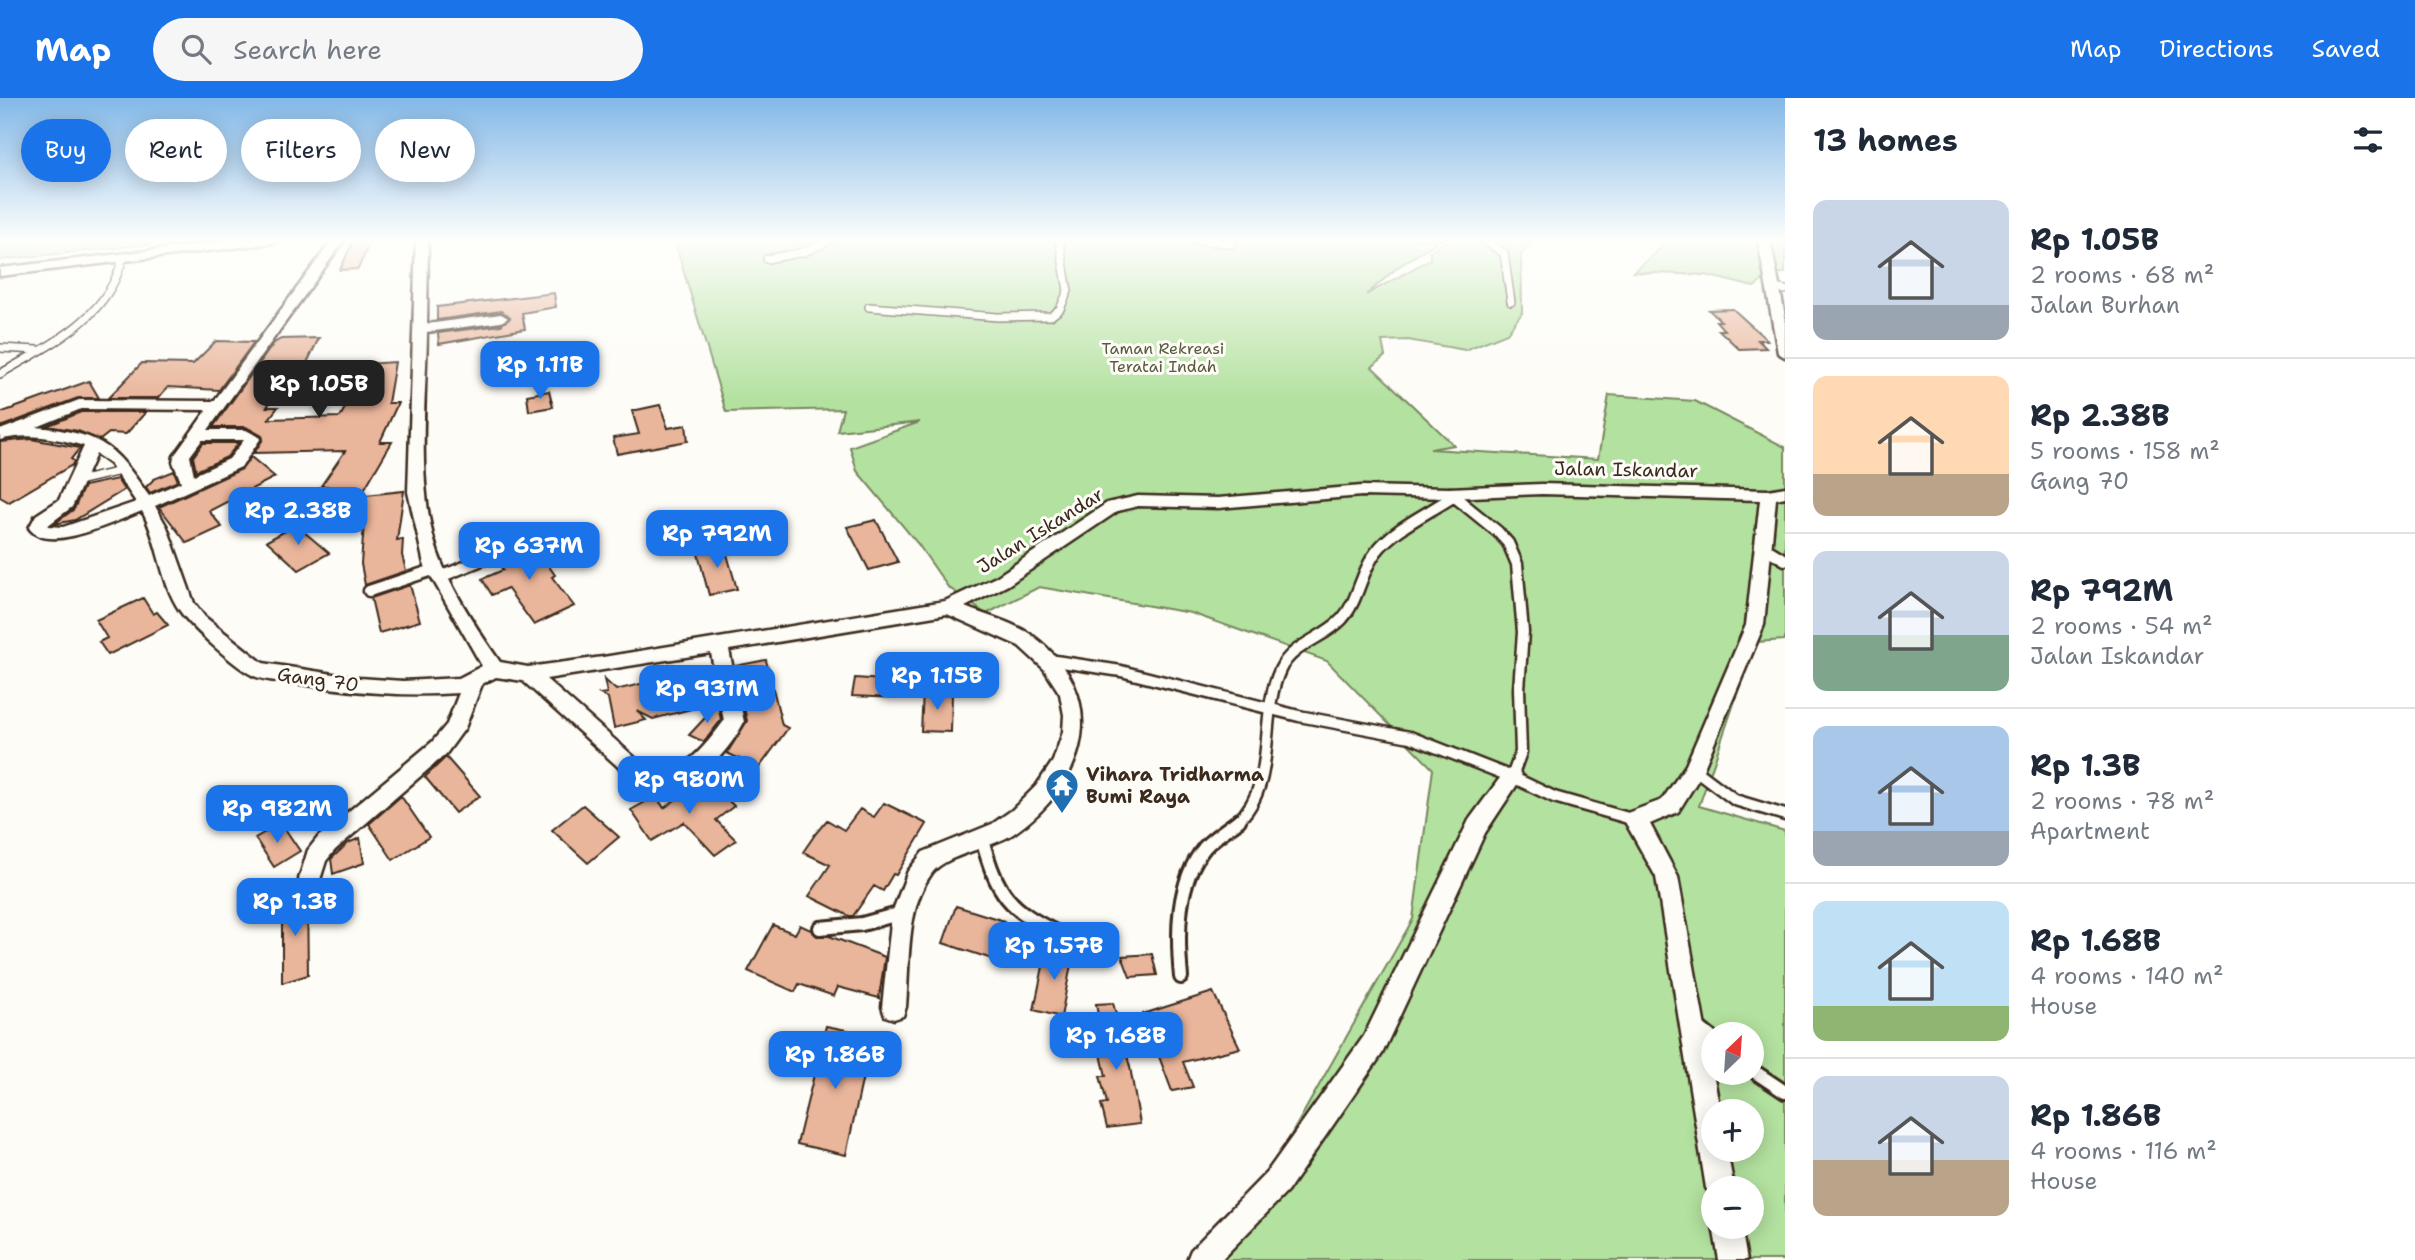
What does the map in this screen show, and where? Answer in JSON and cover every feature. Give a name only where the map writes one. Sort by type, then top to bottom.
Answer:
[{"type":"street","points":[[190,484],[181,462],[182,456],[298,293]]},
{"type":"street","points":[[420,293],[414,469],[421,522],[438,573],[494,669]]},
{"type":"street","points":[[1779,293],[1785,353]]},
{"type":"street","points":[[419,328],[501,318]]},
{"type":"street","points":[[0,435],[79,404],[216,406]]},
{"type":"street","points":[[18,430],[62,435],[93,444],[66,503],[42,519],[37,528],[48,533],[64,533],[146,504],[190,484],[234,463],[253,438],[246,435],[197,435]]},
{"type":"street","name":"Gang 70","points":[[93,444],[117,460],[146,504],[159,527],[174,580],[186,606],[199,622],[258,670],[374,688],[436,687],[473,682],[494,669]]},
{"type":"street","name":"Jalan Iskandar","points":[[494,669],[528,674],[948,607],[1002,581],[1113,507],[1138,501],[1218,503],[1362,491],[1451,495],[1542,489],[1777,493]]},
{"type":"street","points":[[1705,1099],[1667,877],[1654,848],[1635,820],[1670,806],[1695,769],[1755,625],[1765,548],[1777,493]]},
{"type":"street","points":[[894,1007],[904,912],[915,880],[928,862],[939,853],[982,839],[1007,826],[1036,802],[1055,777],[1067,750],[1074,715],[1068,694],[1048,660],[1024,639],[977,622],[948,607]]},
{"type":"street","points":[[528,674],[642,776],[649,780],[670,781],[707,755],[734,722],[719,645]]},
{"type":"street","points":[[310,879],[316,857],[327,843],[439,748],[455,728],[473,682]]},
{"type":"street","points":[[1201,1260],[1277,1182],[1373,1045],[1477,827],[1512,777]]},
{"type":"street","points":[[1729,1239],[1733,1260]]},
{"type":"lane","points":[[2,371],[89,317],[110,293]]},
{"type":"lane","points":[[869,307],[998,317],[1051,316],[1065,302],[1069,293]]},
{"type":"lane","points":[[1510,293],[1511,302]]},
{"type":"lane","points":[[0,348],[39,350]]},
{"type":"lane","points":[[78,481],[125,470]]},
{"type":"lane","points":[[1181,977],[1177,942],[1181,912],[1199,856],[1208,845],[1238,823],[1252,803],[1263,772],[1270,709],[1281,667],[1294,652],[1338,622],[1356,601],[1378,550],[1451,495],[1508,543],[1517,564],[1522,632],[1519,689],[1521,752],[1512,777]]},
{"type":"lane","points":[[1765,548],[1785,560]]},
{"type":"lane","points":[[369,591],[484,559]]},
{"type":"lane","points":[[1048,660],[1121,671],[1211,691],[1270,709],[1410,737],[1512,777],[1554,797],[1635,820]]},
{"type":"lane","points":[[1695,769],[1712,787],[1741,804],[1785,815]]},
{"type":"lane","points":[[982,839],[1000,897],[1021,916],[1060,934]]},
{"type":"lane","points":[[820,928],[852,927],[904,912]]},
{"type":"lane","points":[[1692,1022],[1701,1029]]},
{"type":"lane","points":[[1764,1078],[1785,1093]]},
{"type":"green space","name":"Taman Rekreasi Teratai Indah","points":[[690,293],[1522,293],[1522,313],[1507,333],[1465,350],[1408,340],[1382,341],[1385,356],[1372,367],[1454,445],[1430,449],[1598,459],[1609,395],[1695,401],[1785,447],[1785,640],[1755,642],[1699,806],[1785,831],[1785,1260],[1215,1260],[1243,1220],[1413,919],[1433,769],[1327,661],[1191,613],[1039,587],[986,614],[948,587],[918,544],[857,471],[850,447],[920,422],[837,431],[843,409],[726,412]]},
{"type":"building","points":[[554,293],[556,307],[522,313],[525,329],[439,344],[438,333],[501,325],[510,317],[501,311],[437,320],[437,307]]},
{"type":"building","points":[[1733,309],[1767,340],[1758,340],[1766,348],[1739,349],[1719,330],[1724,330],[1716,321],[1721,321],[1709,310]]},
{"type":"building","points":[[319,338],[302,373],[291,373],[267,407],[278,407],[269,419],[340,417],[347,404],[351,404],[365,364],[395,362],[388,403],[398,403],[380,442],[392,442],[355,505],[317,504],[327,486],[321,486],[345,451],[254,453],[263,439],[262,436],[246,427],[213,427],[274,343],[281,339]]},
{"type":"building","points":[[216,341],[254,342],[219,390],[168,387],[158,398],[108,398],[142,363],[193,364]]},
{"type":"building","points":[[89,381],[99,398],[78,398],[0,427],[0,413]]},
{"type":"building","points":[[549,391],[553,407],[529,411],[527,395]]},
{"type":"building","points":[[660,405],[668,428],[686,425],[688,441],[617,454],[613,438],[639,434],[632,411]]},
{"type":"building","points":[[81,412],[146,412],[126,434],[109,433],[100,440],[78,431],[47,426]]},
{"type":"building","points":[[31,439],[80,448],[71,459],[74,461],[72,465],[9,502],[0,497],[0,442]]},
{"type":"building","points":[[203,443],[239,443],[227,457],[196,471],[193,457]]},
{"type":"building","points":[[251,457],[275,477],[209,511],[222,527],[187,543],[159,507],[242,469]]},
{"type":"building","points":[[174,471],[178,481],[150,493],[146,487],[154,479]]},
{"type":"building","points":[[117,479],[124,490],[75,520],[54,524],[74,509],[84,486]]},
{"type":"building","points":[[404,491],[397,540],[403,539],[402,555],[406,571],[365,585],[361,564],[366,495]]},
{"type":"building","points":[[876,520],[898,562],[869,570],[847,527]]},
{"type":"building","points":[[296,525],[329,553],[299,570],[267,541]]},
{"type":"building","points":[[530,539],[555,575],[552,577],[574,606],[534,625],[507,588],[492,595],[482,579],[503,570],[492,554]]},
{"type":"building","points":[[724,544],[737,589],[709,595],[697,550]]},
{"type":"building","points":[[410,585],[420,621],[379,633],[371,598]]},
{"type":"building","points":[[143,598],[153,614],[157,612],[168,625],[108,655],[99,642],[107,638],[96,620]]},
{"type":"building","points":[[766,660],[782,725],[788,728],[759,768],[727,753],[747,721],[735,666]]},
{"type":"building","points":[[711,667],[718,702],[653,719],[637,711],[646,720],[614,728],[608,698],[600,694],[607,693],[604,679],[616,690]]},
{"type":"building","points":[[855,678],[897,681],[896,698],[852,696]]},
{"type":"building","points":[[923,692],[952,694],[951,732],[921,731]]},
{"type":"building","points":[[718,704],[721,720],[704,742],[689,735]]},
{"type":"building","points":[[446,757],[480,796],[455,813],[425,777]]},
{"type":"building","points":[[705,778],[734,806],[716,820],[736,840],[715,855],[684,822],[652,841],[631,810],[656,796],[664,808]]},
{"type":"building","points":[[401,796],[429,837],[393,860],[369,824]]},
{"type":"building","points":[[884,803],[927,824],[896,875],[893,874],[883,891],[874,886],[853,916],[809,896],[830,865],[803,852],[816,833],[827,820],[844,830],[860,809],[874,817]]},
{"type":"building","points":[[583,805],[619,837],[588,863],[552,830]]},
{"type":"building","points":[[281,823],[300,851],[274,867],[255,838]]},
{"type":"building","points":[[360,838],[364,863],[333,874],[331,859],[348,843]]},
{"type":"building","points":[[307,892],[308,975],[282,983],[282,899]]},
{"type":"building","points":[[956,906],[1004,921],[992,959],[943,943]]},
{"type":"building","points":[[773,925],[795,934],[800,925],[817,936],[829,936],[885,957],[879,998],[838,987],[834,996],[799,984],[795,992],[748,971]]},
{"type":"building","points":[[1047,947],[1073,954],[1061,1017],[1034,1010]]},
{"type":"building","points":[[1152,954],[1157,975],[1130,977],[1122,956]]},
{"type":"building","points":[[1213,992],[1240,1048],[1183,1062],[1193,1087],[1172,1091],[1143,1014]]},
{"type":"building","points":[[1113,1003],[1130,1067],[1140,1124],[1107,1128],[1101,1104],[1107,1103],[1100,1076],[1106,1076],[1096,1033],[1101,1032],[1096,1004]]},
{"type":"building","points":[[826,1026],[872,1035],[846,1155],[797,1144]]},
{"type":"place","name":"Vihara Tridharma Bumi Raya","points":[[1062,815]]}]
